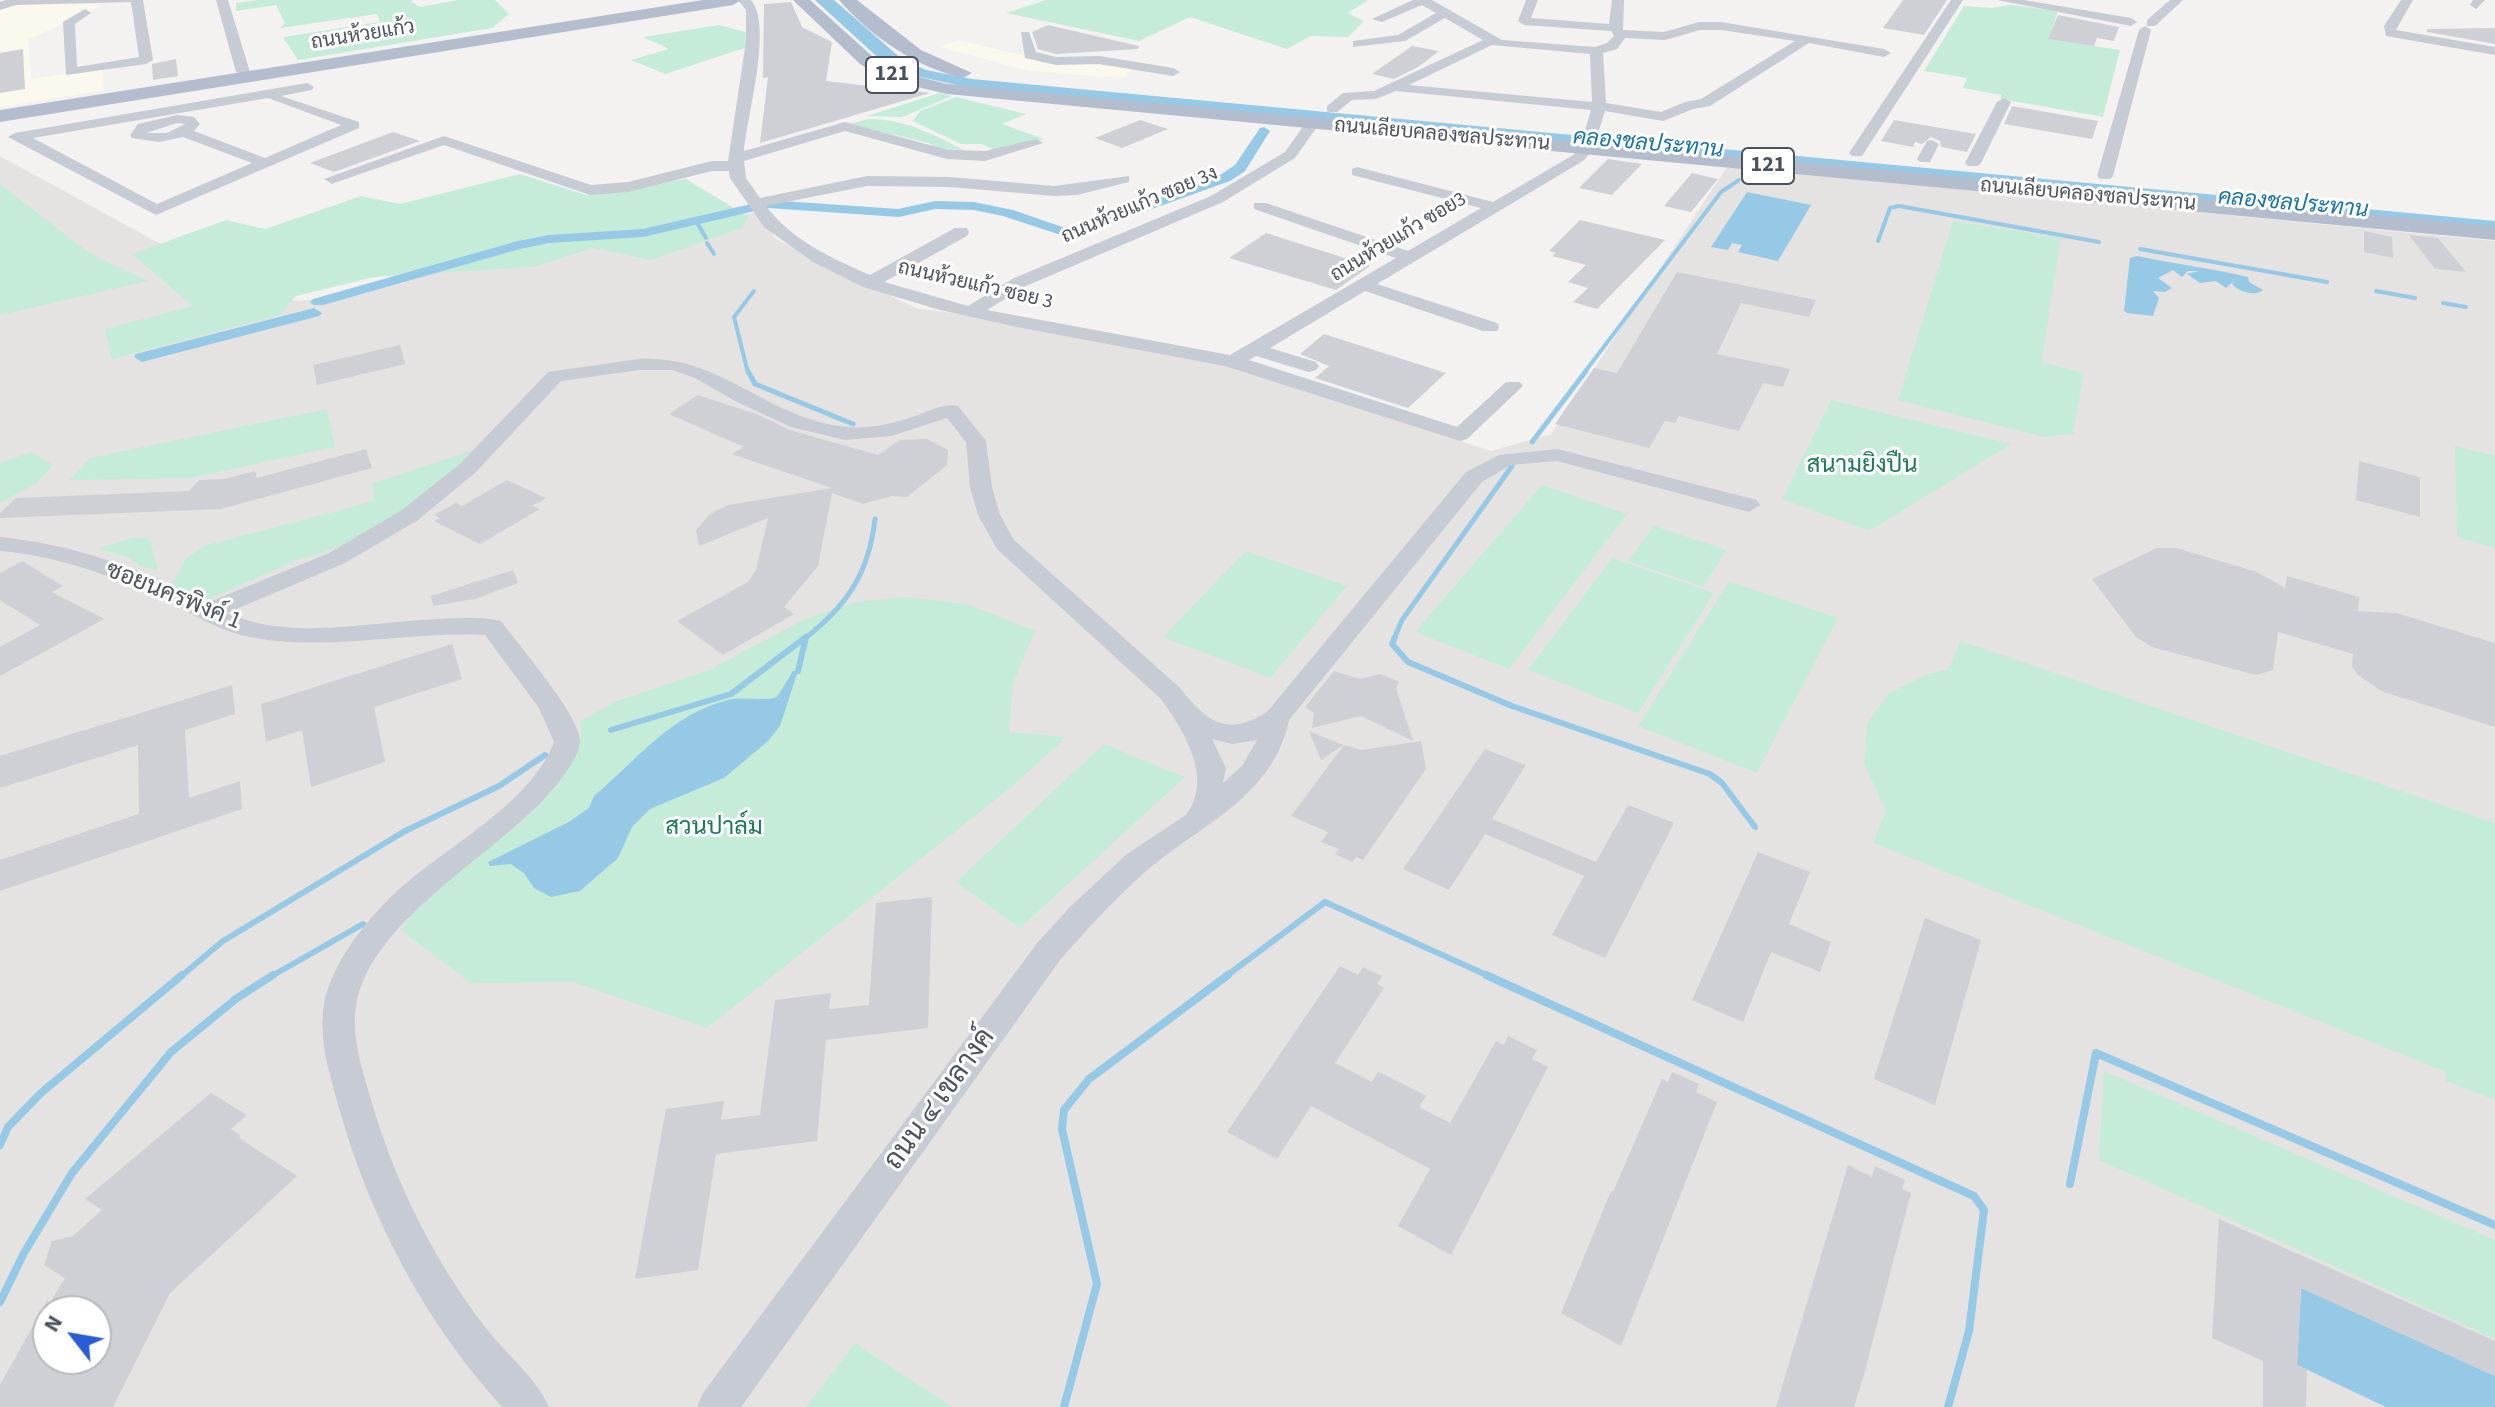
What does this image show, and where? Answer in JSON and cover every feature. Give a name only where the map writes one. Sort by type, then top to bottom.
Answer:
[{"type":"main road","name":"ถนนห้วยแก้ว","points":[[0,113],[159,91],[708,0]]},
{"type":"main road","name":"ถนนห้วยแก้ว","points":[[0,113],[115,92],[733,0]]},
{"type":"main road","name":"ถนนเลียบคลองชลประทาน","points":[[801,0],[843,33],[866,60],[890,75],[947,89],[1008,87],[1332,109],[1590,140],[2495,233]]},
{"type":"main road","name":"ถนนเลียบคลองชลประทาน","points":[[847,0],[875,27],[914,55],[938,67],[1008,87],[1312,124],[1884,156]]},
{"type":"main road","points":[[843,33],[875,27]]},
{"type":"street","points":[[0,6],[15,1],[127,0]]},
{"type":"street","points":[[85,13],[69,22],[71,72],[146,60],[137,0]]},
{"type":"street","points":[[222,0],[244,75]]},
{"type":"street","points":[[736,162],[753,48],[752,9],[744,0]]},
{"type":"street","points":[[1378,19],[1423,0],[1491,41],[1596,51],[1612,46],[1617,31],[1618,0]]},
{"type":"street","points":[[1532,0],[1524,21],[1665,36],[1699,26],[1721,26],[1884,53]]},
{"type":"street","points":[[1857,153],[1957,0]]},
{"type":"street","points":[[2003,0],[2131,22]]},
{"type":"street","points":[[2106,176],[2148,27],[2177,0]]},
{"type":"street","points":[[2399,5],[2390,33],[2495,51]]},
{"type":"street","points":[[1358,44],[1401,38],[1445,13]]},
{"type":"street","points":[[1025,35],[1030,55],[1035,57],[1056,61],[1099,60],[1147,68]]},
{"type":"street","points":[[1373,77],[1537,109],[1594,106],[1669,116],[1690,105],[1705,103],[1807,39]]},
{"type":"street","points":[[1332,109],[1348,96],[1376,95],[1402,85],[1491,41]]},
{"type":"street","points":[[1590,140],[1596,51]]},
{"type":"street","points":[[1124,80],[1174,56],[1182,66],[1160,85]]},
{"type":"street","points":[[114,65],[115,92]]},
{"type":"street","points":[[275,98],[354,125],[156,210],[19,138],[160,116],[307,87]]},
{"type":"street","points":[[159,91],[160,116]]},
{"type":"street","points":[[1947,159],[2004,102]]},
{"type":"street","points":[[160,116],[192,122],[192,127],[156,138],[137,135],[138,130],[160,116]]},
{"type":"street","name":"ถนนห้วยแก้ว ซอย 3ง","points":[[972,311],[1020,282],[1228,193],[1290,155],[1312,124]]},
{"type":"street","points":[[332,179],[444,140],[590,190],[628,187],[736,162],[845,126],[947,154],[985,156],[1036,143]]},
{"type":"street","points":[[183,132],[266,163]]},
{"type":"street","name":"ถนนห้วยแก้ว ซอย3","points":[[1232,362],[1495,207],[1590,140]]},
{"type":"street","name":"ถนนห้วยแก้ว ซอย 3","points":[[736,162],[738,177],[757,207],[790,242],[869,283],[914,299],[1232,362],[1460,435],[1513,386]]},
{"type":"street","points":[[1357,172],[1495,207]]},
{"type":"street","points":[[757,207],[867,181],[950,182],[1054,191],[1077,190],[1124,179]]},
{"type":"street","points":[[1260,206],[1410,257]]},
{"type":"street","points":[[869,283],[961,232]]},
{"type":"street","points":[[1363,285],[1490,327]]},
{"type":"street","points":[[1254,349],[1309,366]]},
{"type":"street","points":[[206,612],[364,543],[405,518],[453,482],[498,441],[555,376],[586,375],[631,365],[661,364],[689,368],[790,421],[836,434],[871,434],[902,429],[951,410],[976,441],[981,487],[989,515],[1005,544],[1170,693],[1188,717],[1210,764],[1200,816]]},
{"type":"street","points":[[1188,717],[1237,738],[1256,732],[1276,718],[1474,477],[1506,459],[1557,455],[1749,505]]},
{"type":"street","name":"ซอยนครพิงค์ 1","points":[[0,544],[63,552],[168,593],[240,627],[290,636],[459,626],[492,627],[565,727],[565,753],[538,789],[403,904],[372,942],[351,975],[339,1008],[344,1068],[369,1151],[403,1230],[451,1315],[493,1370],[529,1407]]},
{"type":"street","name":"ถนน ๔ เขลางค์","points":[[717,1407],[1049,951],[1083,913],[1137,862],[1234,790],[1258,766],[1272,741],[1276,718]]},
{"type":"shaded area","points":[[14,2],[102,5],[28,40],[31,79],[103,68],[104,90],[0,107],[0,7]]},
{"type":"shaded area","points":[[958,40],[1046,61],[1132,68],[1123,78],[1030,71],[939,47]]},
{"type":"shaded area","points":[[0,156],[157,242],[267,297],[299,301],[341,296],[435,266],[645,240],[757,212],[776,239],[916,308],[1022,323],[1225,363],[1491,451],[1551,434],[1727,167],[2495,241],[2495,1407],[0,1407]]},
{"type":"green space","points":[[257,0],[413,0],[411,2],[421,7],[457,0],[495,0],[509,14],[492,28],[298,60],[283,37],[380,22],[377,14],[280,28],[285,23],[276,5],[236,11],[236,3]]},
{"type":"green space","points":[[1046,0],[1368,0],[1348,13],[1364,21],[1348,37],[1311,36],[1287,49],[1190,17],[1139,41],[1006,13]]},
{"type":"green space","points":[[2011,5],[2058,11],[2049,39],[2120,50],[2103,117],[2001,99],[2001,95],[1963,88],[1967,78],[1924,71],[1964,6],[1992,8]]},
{"type":"green space","points":[[719,25],[749,33],[748,47],[665,74],[631,60],[669,49],[643,37]]},
{"type":"green space","points":[[940,93],[952,96],[902,117],[867,116]]},
{"type":"green space","points":[[956,97],[1026,114],[1002,124],[1044,139],[1000,153],[982,144],[961,144],[913,121],[920,111]]},
{"type":"green space","points":[[869,119],[910,126],[972,154],[941,151],[929,143],[849,124]]},
{"type":"green space","points":[[520,174],[586,195],[686,179],[749,217],[742,228],[651,260],[593,248],[533,267],[374,277],[296,296],[280,315],[112,359],[105,329],[193,306],[132,254],[226,220],[265,229],[361,196],[400,204]]},
{"type":"green space","points":[[0,184],[88,252],[148,281],[0,315]]},
{"type":"green space","points":[[1953,221],[2061,238],[2041,362],[2084,373],[2073,434],[2044,437],[1898,400]]},
{"type":"green space","name":"สนามยิงปืน","points":[[1831,400],[2011,444],[1869,531],[1782,499]]},
{"type":"green space","points":[[327,409],[335,447],[190,478],[70,480],[90,458]]},
{"type":"green space","points":[[2455,446],[2495,456],[2495,548],[2457,537]]},
{"type":"green space","points":[[476,449],[421,499],[352,543],[292,562],[208,600],[170,588],[186,558],[204,546],[374,501],[373,483]]},
{"type":"green space","points":[[31,452],[53,465],[37,483],[0,503],[0,463]]},
{"type":"green space","points":[[1542,485],[1627,514],[1509,669],[1415,632]]},
{"type":"green space","points":[[1654,526],[1727,550],[1703,587],[1628,561]]},
{"type":"green space","points":[[149,537],[158,570],[141,567],[129,557],[97,549],[132,538]]},
{"type":"green space","points":[[1246,551],[1347,586],[1270,678],[1163,637]]},
{"type":"green space","points":[[1612,558],[1714,593],[1638,713],[1528,670]]},
{"type":"green space","points":[[1729,581],[1838,618],[1757,773],[1638,726]]},
{"type":"green space","name":"สวนปาล์ม","points":[[906,597],[967,604],[1035,631],[1013,683],[1009,732],[1066,737],[1014,785],[707,1028],[573,982],[471,983],[401,930],[423,900],[494,843],[548,793],[568,768],[580,744],[580,721],[617,701],[709,670],[807,618],[855,602]]},
{"type":"green space","points":[[1961,641],[2495,823],[2495,1100],[2446,1081],[2446,1072],[1873,843],[1886,811],[1864,763],[1867,724],[1889,693],[1928,674],[1948,670]]},
{"type":"green space","points":[[1104,744],[1185,777],[1020,928],[956,882]]},
{"type":"green space","points":[[2104,1071],[2495,1240],[2495,1339],[2099,1160]]},
{"type":"green space","points":[[855,1343],[952,1407],[806,1407]]},
{"type":"water","name":"คลองชลประทาน","points":[[815,0],[834,0],[903,60],[926,70],[972,79],[2495,221],[2495,227],[961,86],[912,75],[885,64]]},
{"type":"water","points":[[1747,192],[1811,205],[1778,261],[1738,252],[1742,245],[1732,243],[1728,250],[1711,247]]},
{"type":"water","points":[[2137,256],[2248,277],[2249,282],[2263,290],[2256,293],[2243,291],[2232,284],[2235,280],[2226,288],[2216,281],[2200,283],[2187,274],[2199,271],[2188,271],[2182,277],[2173,270],[2158,278],[2172,288],[2165,292],[2153,291],[2159,298],[2153,316],[2127,313],[2124,311],[2130,258]]},
{"type":"water","points":[[793,671],[798,671],[780,726],[768,741],[724,778],[650,809],[632,827],[618,858],[580,891],[551,897],[534,888],[524,873],[511,864],[490,866],[488,862],[567,823],[589,808],[594,796],[656,740],[689,716],[728,700],[777,697]]},
{"type":"water","points":[[2301,1288],[2495,1376],[2495,1407],[2386,1407],[2297,1365]]},
{"type":"building","points":[[1903,0],[1947,0],[1924,35],[1883,28]]},
{"type":"building","points":[[791,2],[802,27],[832,42],[826,81],[930,93],[760,143],[768,77],[763,78],[764,4]]},
{"type":"building","points":[[2058,15],[2119,27],[2114,41],[2097,38],[2094,46],[2048,39]]},
{"type":"building","points":[[1048,25],[1139,46],[1138,49],[1056,54],[1038,49],[1032,32]]},
{"type":"building","points":[[2495,28],[2495,44],[2427,32],[2427,29]]},
{"type":"building","points":[[1412,46],[1439,51],[1418,67],[1394,79],[1372,74]]},
{"type":"building","points":[[23,49],[25,89],[0,93],[0,53]]},
{"type":"building","points":[[176,59],[178,76],[153,80],[152,64]]},
{"type":"building","points":[[2012,106],[2098,121],[2092,139],[2004,124]]},
{"type":"building","points":[[1140,120],[1168,129],[1122,148],[1095,138]]},
{"type":"building","points":[[1894,120],[1976,134],[1967,152],[1941,147],[1940,141],[1931,137],[1922,144],[1915,142],[1913,147],[1881,141]]},
{"type":"building","points":[[393,132],[420,141],[334,172],[310,163]]},
{"type":"building","points":[[1608,159],[1642,164],[1612,195],[1579,188]]},
{"type":"building","points":[[1692,173],[1718,179],[1691,212],[1664,206]]},
{"type":"building","points":[[1580,220],[1665,240],[1597,309],[1573,302],[1588,288],[1568,282],[1586,265],[1552,256],[1556,253],[1549,251]]},
{"type":"building","points":[[2364,231],[2392,237],[2393,258],[2364,252]]},
{"type":"building","points":[[1266,233],[1370,266],[1336,290],[1229,258]]},
{"type":"building","points":[[2409,235],[2438,238],[2466,272],[2435,269]]},
{"type":"building","points":[[1677,272],[1816,300],[1809,317],[1741,303],[1717,354],[1790,369],[1783,387],[1763,383],[1739,431],[1679,416],[1675,423],[1665,421],[1649,448],[1555,424],[1594,368],[1617,373]]},
{"type":"building","points":[[1324,334],[1446,373],[1408,408],[1315,378],[1329,366],[1300,354]]},
{"type":"building","points":[[400,345],[405,364],[317,385],[313,365]]},
{"type":"building","points":[[698,395],[756,414],[790,430],[878,455],[900,440],[927,439],[948,450],[947,465],[907,497],[891,496],[863,504],[832,493],[818,566],[784,607],[794,614],[723,655],[677,621],[748,582],[756,570],[768,518],[699,546],[696,530],[710,514],[728,505],[832,488],[732,454],[744,447],[669,414]]},
{"type":"building","points":[[366,449],[372,468],[221,509],[0,518],[0,513],[16,498],[189,491],[199,480],[225,479],[255,471],[257,478]]},
{"type":"building","points":[[2359,461],[2420,477],[2420,517],[2356,500]]},
{"type":"building","points":[[507,480],[546,498],[532,506],[540,509],[480,544],[434,521],[440,518],[434,515],[456,503],[462,506]]},
{"type":"building","points":[[2157,548],[2176,548],[2257,572],[2285,588],[2287,576],[2359,597],[2358,611],[2396,613],[2495,643],[2495,727],[2381,691],[2357,674],[2352,666],[2353,654],[2278,632],[2273,670],[2256,675],[2152,647],[2136,637],[2092,579]]},
{"type":"building","points":[[22,561],[63,586],[52,592],[104,619],[0,676],[0,647],[40,625],[0,600],[0,573]]},
{"type":"building","points":[[513,570],[518,583],[475,599],[433,606],[431,596]]},
{"type":"building","points":[[452,644],[462,679],[374,707],[385,762],[311,787],[302,730],[266,742],[261,704]]},
{"type":"building","points":[[1334,671],[1360,679],[1380,674],[1399,682],[1396,688],[1413,741],[1361,716],[1312,728],[1314,713],[1305,707]]},
{"type":"building","points":[[232,685],[235,714],[185,730],[189,798],[240,781],[242,809],[0,891],[0,860],[139,814],[138,745],[0,788],[0,756]]},
{"type":"building","points":[[1309,731],[1343,745],[1321,760]]},
{"type":"building","points":[[1421,741],[1426,769],[1363,860],[1356,857],[1352,862],[1335,854],[1339,849],[1321,842],[1328,832],[1291,816],[1344,745],[1361,750]]},
{"type":"building","points":[[1485,749],[1526,765],[1492,819],[1596,862],[1628,805],[1674,823],[1605,958],[1552,935],[1584,876],[1485,834],[1449,890],[1403,869]]},
{"type":"building","points":[[1758,852],[1810,872],[1789,924],[1831,942],[1820,972],[1771,952],[1743,1022],[1692,1000]]},
{"type":"building","points":[[932,897],[928,1028],[826,1040],[817,1141],[716,1154],[698,1270],[635,1279],[666,1109],[724,1101],[721,1120],[760,1115],[775,1000],[831,993],[829,1009],[869,1005],[876,903]]},
{"type":"building","points":[[1925,918],[1981,940],[1935,1105],[1874,1079]]},
{"type":"building","points":[[1340,966],[1358,975],[1363,967],[1382,976],[1377,984],[1384,988],[1335,1063],[1372,1082],[1378,1072],[1407,1086],[1426,1096],[1419,1107],[1450,1123],[1496,1041],[1504,1045],[1508,1036],[1537,1050],[1532,1059],[1548,1067],[1451,1255],[1398,1226],[1430,1169],[1311,1106],[1277,1159],[1227,1132]]},
{"type":"building","points":[[1672,1072],[1699,1084],[1696,1092],[1717,1102],[1621,1346],[1561,1313],[1611,1191],[1662,1079],[1668,1082]]},
{"type":"building","points":[[211,1093],[247,1115],[231,1129],[241,1136],[239,1138],[297,1176],[170,1293],[113,1407],[0,1407],[0,1385],[32,1328],[32,1375],[112,1375],[112,1295],[55,1295],[65,1278],[44,1265],[52,1241],[73,1236],[102,1210],[85,1199]]},
{"type":"building","points":[[1848,1165],[1872,1177],[1875,1166],[1905,1180],[1902,1189],[1911,1193],[1865,1371],[1854,1407],[1776,1407]]},
{"type":"building","points":[[2219,1219],[2495,1341],[2495,1376],[2301,1288],[2297,1365],[2307,1370],[2306,1407],[2263,1407],[2263,1361],[2212,1338]]},
{"type":"waterway","points":[[318,302],[518,245],[549,239],[643,233],[768,204],[899,213],[935,205],[974,206],[998,210],[1076,236],[1094,225],[1225,178],[1240,168],[1264,131]]},
{"type":"waterway","points":[[1584,373],[1721,192],[1739,180]]},
{"type":"waterway","points":[[1878,241],[1890,208],[1899,206],[2099,242]]},
{"type":"waterway","points":[[696,221],[706,238]]},
{"type":"waterway","points":[[707,243],[714,254]]},
{"type":"waterway","points":[[2140,249],[2327,282]]},
{"type":"waterway","points":[[748,373],[734,317],[754,291]]},
{"type":"waterway","points":[[2376,291],[2415,298]]},
{"type":"waterway","points":[[2443,303],[2466,307]]},
{"type":"waterway","points":[[142,357],[314,313]]},
{"type":"waterway","points":[[748,371],[755,384],[853,424]]},
{"type":"waterway","points":[[1532,442],[1586,371]]},
{"type":"waterway","points":[[1394,639],[1402,620],[1512,466]]},
{"type":"waterway","points":[[806,637],[832,614],[853,587],[867,556],[875,519]]},
{"type":"waterway","points":[[611,730],[731,694],[806,637]]},
{"type":"waterway","points":[[798,671],[806,637]]},
{"type":"waterway","points":[[1395,637],[1392,644],[1408,662],[1512,706],[1710,774],[1722,783],[1755,827]]},
{"type":"waterway","points":[[180,977],[223,941],[405,831],[499,786],[545,755]]},
{"type":"waterway","points":[[1225,977],[1325,902],[1491,977]]},
{"type":"waterway","points":[[270,977],[363,924]]},
{"type":"waterway","points":[[0,1145],[8,1127],[41,1093],[182,975]]},
{"type":"waterway","points":[[0,1302],[24,1253],[72,1173],[171,1052],[237,998],[273,975]]},
{"type":"waterway","points":[[1064,1407],[1097,1284],[1062,1129],[1064,1110],[1089,1079],[1228,975]]},
{"type":"waterway","points":[[1486,975],[1974,1196],[1984,1210],[1969,1331],[1948,1407]]},
{"type":"waterway","points":[[2070,1184],[2096,1053],[2495,1225]]}]
